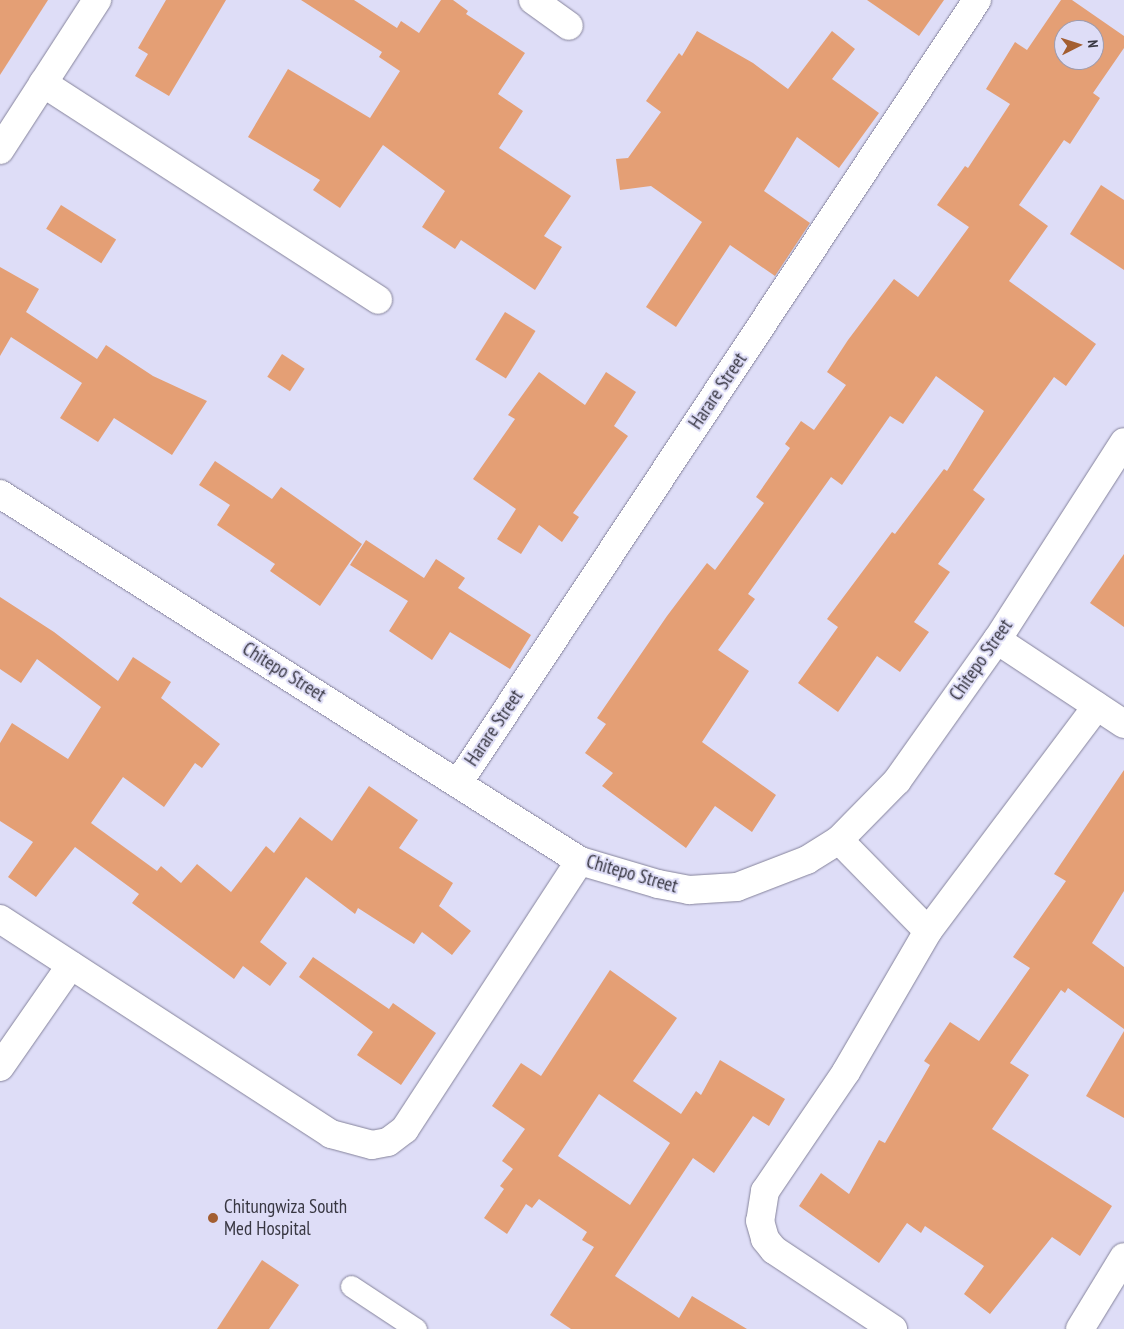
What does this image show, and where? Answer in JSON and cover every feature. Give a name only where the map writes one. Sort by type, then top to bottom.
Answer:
[{"type":"street","points":[[0,150],[97,0]]},
{"type":"street","points":[[533,0],[569,26]]},
{"type":"street","name":"Harare Street","points":[[459,782],[977,0]]},
{"type":"street","points":[[44,83],[378,300]]},
{"type":"street","name":"Chitepo Street","points":[[0,494],[459,782],[580,861],[658,884],[689,890],[736,887],[807,860],[839,840],[897,781],[996,640],[1124,442]]},
{"type":"street","points":[[996,640],[1124,724]]},
{"type":"street","points":[[893,1329],[774,1250],[765,1239],[761,1206],[765,1192],[846,1072],[928,931],[1096,706]]},
{"type":"street","points":[[839,840],[928,931]]},
{"type":"street","points":[[0,919],[331,1134],[372,1145],[388,1142],[405,1129],[580,861]]},
{"type":"street","points":[[0,1067],[71,965]]},
{"type":"street","points":[[1080,1329],[1124,1257]]},
{"type":"lane","points":[[350,1286],[416,1329]]},
{"type":"building","points":[[0,0],[48,0],[0,75]]},
{"type":"building","points":[[166,0],[226,0],[169,96],[135,76],[148,54],[138,48]]},
{"type":"building","points":[[301,0],[354,0],[397,28],[401,21],[419,33],[441,0],[453,0],[468,11],[466,14],[525,53],[498,94],[523,111],[499,148],[571,196],[544,236],[562,247],[535,290],[461,240],[455,249],[422,227],[445,191],[383,145],[340,208],[313,190],[320,180],[248,137],[288,69],[370,118],[400,71],[379,57],[382,52]]},
{"type":"building","points":[[867,0],[944,0],[919,36]]},
{"type":"building","points":[[1061,0],[1072,0],[1101,20],[1054,20],[1054,70],[1104,70],[1104,22],[1124,36],[1124,48],[1093,93],[1100,98],[1070,144],[1064,140],[1019,205],[1048,226],[1009,281],[1096,344],[1066,386],[1054,377],[973,490],[985,499],[938,564],[950,572],[914,622],[929,632],[900,672],[877,656],[838,712],[798,683],[838,627],[827,619],[892,532],[895,534],[944,469],[947,471],[984,411],[936,376],[903,424],[890,416],[842,485],[831,477],[748,594],[755,599],[718,650],[749,671],[702,742],[776,795],[752,832],[715,806],[686,848],[602,786],[613,773],[585,753],[606,724],[597,718],[667,616],[707,563],[715,570],[764,503],[756,497],[790,448],[785,444],[801,421],[814,430],[846,385],[827,372],[848,340],[894,279],[918,297],[969,227],[937,205],[965,166],[968,168],[1010,104],[986,89],[1015,42],[1027,50]]},
{"type":"building","points":[[697,31],[753,63],[788,89],[832,31],[855,49],[832,79],[879,113],[839,168],[797,137],[764,191],[810,223],[775,276],[730,245],[676,327],[646,307],[702,222],[651,186],[620,190],[616,159],[628,158],[661,112],[646,101],[679,53],[682,56]]},
{"type":"building","points":[[1101,185],[1124,200],[1124,270],[1070,234]]},
{"type":"building","points":[[61,205],[116,239],[101,263],[46,229]]},
{"type":"building","points":[[0,267],[39,289],[26,312],[97,359],[106,345],[153,376],[207,401],[172,455],[114,418],[98,442],[60,418],[82,383],[11,337],[0,356]]},
{"type":"building","points":[[505,312],[536,331],[506,379],[475,359]]},
{"type":"building","points":[[282,354],[305,369],[290,391],[267,377]]},
{"type":"building","points":[[539,372],[585,405],[606,372],[636,392],[614,426],[628,436],[573,513],[579,517],[562,542],[539,525],[521,554],[497,539],[516,509],[473,479],[515,419],[508,415]]},
{"type":"building","points":[[215,461],[272,499],[281,487],[362,544],[320,606],[270,571],[275,564],[217,525],[230,505],[199,485]]},
{"type":"building","points":[[366,540],[424,578],[436,559],[465,578],[458,588],[531,635],[510,669],[450,632],[432,660],[389,631],[408,601],[350,565]]},
{"type":"building","points":[[1124,554],[1124,627],[1090,603]]},
{"type":"building","points":[[0,597],[54,632],[118,681],[133,657],[171,682],[161,698],[220,744],[202,768],[195,763],[164,807],[123,777],[91,823],[157,871],[161,866],[181,883],[197,864],[231,892],[266,846],[274,853],[300,817],[332,841],[369,786],[418,820],[399,848],[453,883],[439,906],[471,931],[452,955],[422,932],[414,944],[358,908],[355,914],[306,877],[260,942],[287,963],[270,986],[243,966],[234,979],[132,903],[139,894],[75,847],[36,897],[8,877],[33,842],[0,821],[0,743],[12,723],[68,759],[101,707],[37,659],[21,683],[0,669]]},
{"type":"building","points":[[1124,770],[1124,891],[1092,943],[1124,967],[1124,1029],[1068,988],[1065,993],[1061,990],[1010,1063],[1029,1075],[992,1129],[1112,1206],[1080,1256],[1052,1237],[990,1314],[964,1294],[984,1266],[925,1226],[921,1233],[907,1223],[879,1263],[799,1206],[821,1173],[849,1194],[879,1140],[885,1143],[930,1065],[924,1061],[950,1022],[979,1041],[1030,968],[1013,957],[1066,881],[1054,874]]},
{"type":"building","points":[[313,957],[389,1009],[393,1003],[436,1033],[401,1085],[357,1055],[373,1032],[299,977]]},
{"type":"building","points":[[610,970],[677,1018],[633,1081],[681,1114],[696,1091],[701,1095],[720,1060],[785,1099],[769,1126],[753,1116],[714,1173],[693,1158],[615,1276],[679,1318],[692,1296],[747,1329],[571,1329],[550,1315],[594,1247],[582,1240],[587,1232],[539,1199],[532,1208],[526,1204],[507,1234],[484,1218],[504,1189],[500,1186],[513,1169],[502,1161],[525,1129],[492,1106],[521,1063],[541,1076]],"holes":[[[599,1094],[670,1143],[630,1205],[558,1156]]]},
{"type":"building","points":[[1124,1031],[1124,1118],[1086,1096]]},
{"type":"building","points":[[262,1260],[299,1285],[269,1329],[217,1329]]},
{"type":"place","name":"Chitungwiza South Med Hospital","points":[[213,1218]]}]
